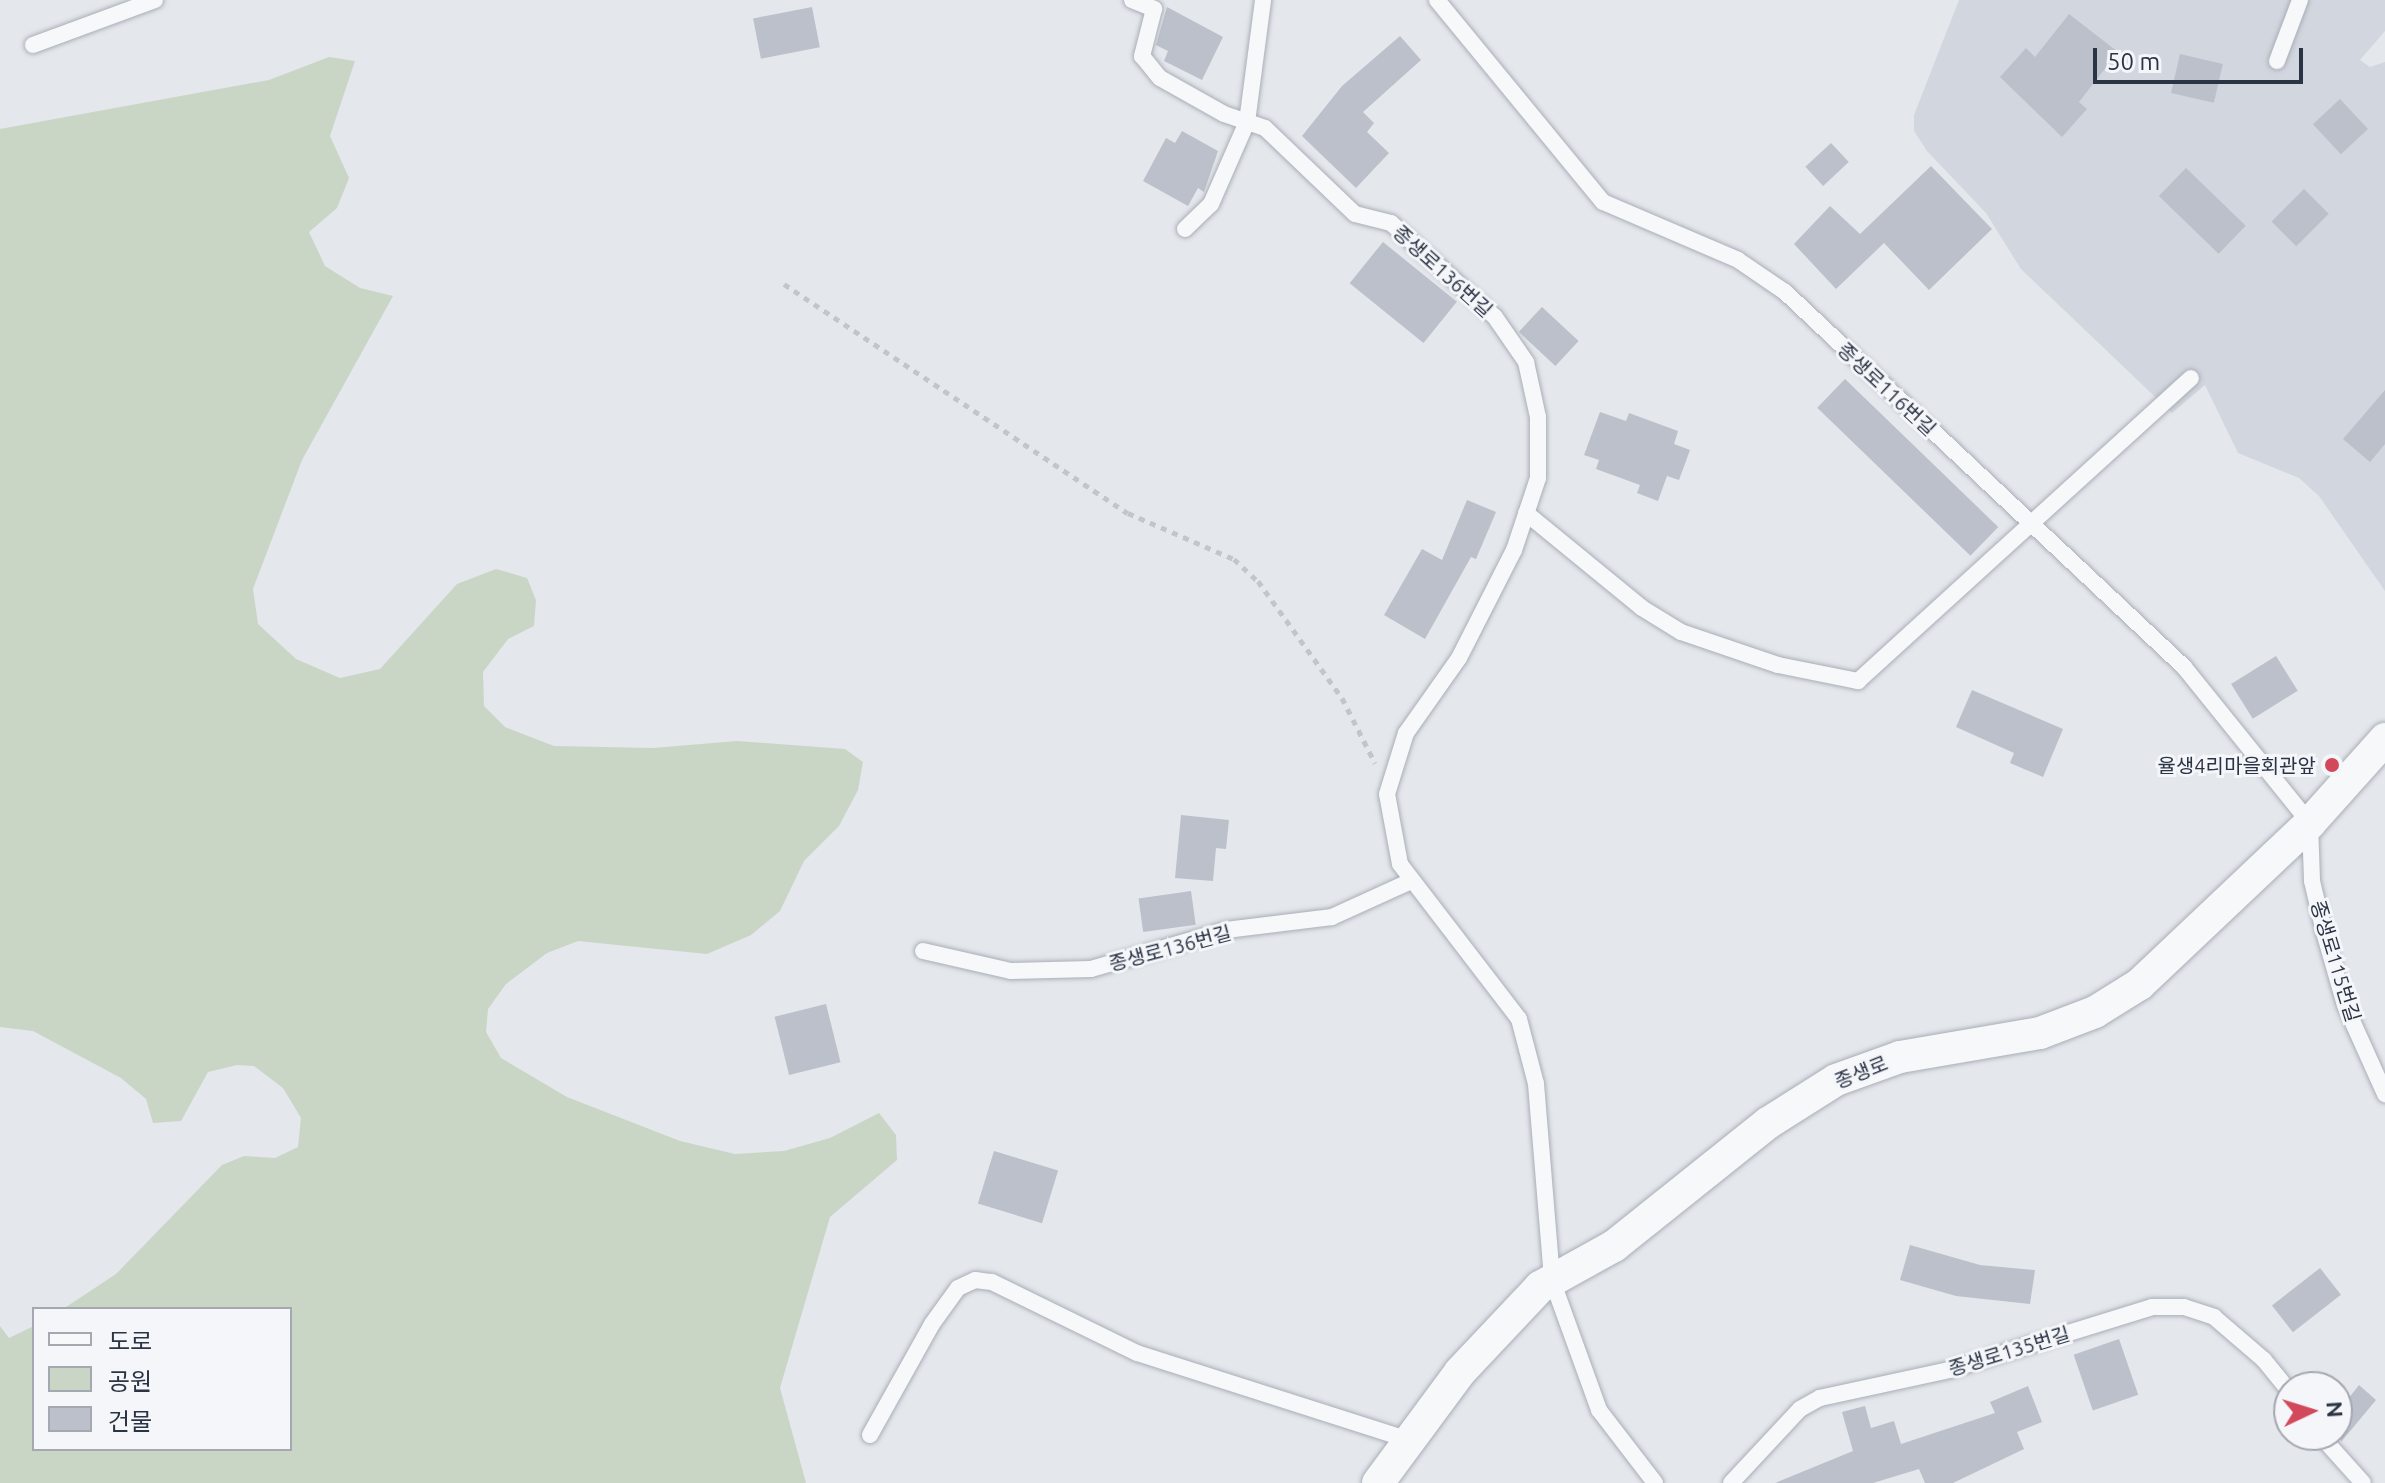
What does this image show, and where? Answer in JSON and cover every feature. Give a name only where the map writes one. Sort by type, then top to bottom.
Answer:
[{"type":"street","name":"종생로","points":[[1378,1483],[1460,1372],[1552,1280],[1614,1246],[1768,1123],[1836,1080],[1900,1057],[2040,1033],[2095,1012],[2140,984],[2310,823],[2385,739]]},
{"type":"lane","points":[[33,45],[155,0]]},
{"type":"lane","name":"종생로136번길","points":[[1132,0],[1154,9],[1142,56],[1160,78],[1247,122],[1296,152],[1355,214],[1391,223],[1495,317],[1526,362],[1538,417],[1538,478],[1526,513],[1459,658],[1406,733],[1387,794],[1400,864],[1505,995],[1530,1047],[1552,1280]]},
{"type":"lane","points":[[1185,229],[1211,204],[1247,122],[1263,0]]},
{"type":"lane","name":"종생로116번길","points":[[1437,0],[1603,202],[1738,260],[1785,292],[2184,667],[2310,823]]},
{"type":"lane","points":[[2277,61],[2300,0]]},
{"type":"lane","points":[[1526,513],[1642,608],[1681,632],[1778,665],[1858,681],[2028,522],[2191,378]]},
{"type":"lane","name":"종생로115번길","points":[[2310,823],[2312,881],[2324,932],[2345,1005],[2385,1094]]},
{"type":"lane","name":"종생로136번길","points":[[923,951],[1011,971],[1091,969],[1226,930],[1332,917],[1411,881]]},
{"type":"lane","points":[[870,1435],[932,1324],[958,1288],[975,1280],[992,1282],[1137,1353],[1410,1440]]},
{"type":"lane","points":[[1552,1280],[1599,1410],[1655,1483]]},
{"type":"lane","name":"종생로135번길","points":[[1731,1483],[1800,1409],[1820,1398],[1949,1370],[2152,1307],[2184,1307],[2214,1317],[2273,1371]]},
{"type":"lane","points":[[2334,1451],[2363,1483]]},
{"type":"path","points":[[784,284],[1128,513],[1234,559],[1258,581],[1342,698],[1387,794]]},
{"type":"shaded area","points":[[1959,0],[2385,0],[2385,31],[2360,60],[2370,67],[2385,62],[2385,591],[2319,496],[2299,478],[2238,453],[2205,385],[2172,413],[2021,269],[1986,213],[1927,151],[1914,131],[1914,115]]},
{"type":"green space","points":[[329,57],[355,61],[330,136],[349,178],[337,208],[309,232],[325,266],[360,288],[393,296],[302,460],[253,589],[258,624],[296,659],[340,678],[380,669],[457,584],[496,569],[527,578],[536,600],[534,626],[508,639],[483,672],[484,706],[505,727],[554,746],[653,748],[737,741],[845,749],[863,762],[858,790],[839,826],[804,861],[780,911],[751,935],[707,954],[578,941],[547,953],[506,984],[488,1009],[486,1032],[501,1058],[567,1097],[680,1141],[735,1154],[784,1151],[830,1138],[879,1113],[896,1135],[897,1160],[830,1217],[780,1388],[806,1483],[0,1483],[0,1326],[9,1338],[32,1327],[32,1451],[292,1451],[292,1307],[66,1307],[116,1274],[222,1165],[244,1156],[275,1158],[298,1147],[301,1118],[283,1088],[254,1066],[237,1065],[208,1072],[181,1121],[153,1123],[146,1099],[121,1078],[33,1031],[0,1027],[0,129],[269,80]]},
{"type":"building","points":[[812,7],[820,47],[761,59],[753,18]]},
{"type":"building","points":[[1167,7],[1223,37],[1202,80],[1164,61],[1168,51],[1156,45]]},
{"type":"building","points":[[2069,14],[2118,52],[2079,102],[2087,109],[2062,137],[2000,77],[2026,48],[2035,57]]},
{"type":"building","points":[[1400,36],[1421,60],[1363,112],[1374,123],[1367,132],[1389,153],[1356,188],[1302,136],[1342,86]]},
{"type":"building","points":[[2180,54],[2223,64],[2214,103],[2171,93]]},
{"type":"building","points":[[2340,99],[2368,129],[2341,154],[2313,124]]},
{"type":"building","points":[[1182,131],[1218,151],[1204,192],[1198,188],[1188,206],[1143,181],[1166,138],[1175,143]]},
{"type":"building","points":[[1831,143],[1849,162],[1823,186],[1805,167]]},
{"type":"building","points":[[1931,166],[1992,229],[1929,290],[1884,243],[1836,289],[1794,244],[1830,206],[1860,234]]},
{"type":"building","points":[[2186,168],[2246,226],[2219,254],[2159,196]]},
{"type":"building","points":[[2304,189],[2329,214],[2296,246],[2271,222]]},
{"type":"building","points":[[1383,242],[1457,302],[1423,343],[1350,283]]},
{"type":"building","points":[[1542,307],[1579,341],[1555,366],[1519,332]]},
{"type":"building","points":[[1845,379],[1998,527],[1970,556],[1817,408]]},
{"type":"building","points":[[2385,390],[2385,444],[2370,462],[2343,439]]},
{"type":"building","points":[[1600,412],[1626,421],[1629,413],[1678,431],[1674,444],[1690,450],[1679,480],[1667,476],[1658,501],[1637,493],[1640,485],[1596,469],[1599,460],[1584,455]]},
{"type":"building","points":[[1467,500],[1496,512],[1476,559],[1471,557],[1425,639],[1384,615],[1422,549],[1442,560]]},
{"type":"building","points":[[2276,656],[2298,691],[2253,719],[2231,684]]},
{"type":"building","points":[[1972,690],[2063,729],[2043,777],[2010,763],[2014,753],[1956,727]]},
{"type":"building","points":[[1181,815],[1229,820],[1226,849],[1216,848],[1213,881],[1175,878]]},
{"type":"building","points":[[1191,891],[1196,925],[1143,932],[1139,898]]},
{"type":"building","points":[[826,1004],[841,1062],[789,1075],[775,1017]]},
{"type":"building","points":[[994,1151],[1058,1171],[1042,1223],[978,1204]]},
{"type":"building","points":[[1910,1245],[1980,1265],[2035,1270],[2030,1304],[1956,1296],[1900,1280]]},
{"type":"building","points":[[2320,1268],[2341,1295],[2293,1332],[2272,1306]]},
{"type":"building","points":[[2119,1339],[2138,1395],[2093,1410],[2074,1355]]},
{"type":"building","points":[[2359,1385],[2376,1400],[2353,1428],[2353,1393]]},
{"type":"building","points":[[2028,1386],[2042,1422],[2017,1432],[2024,1449],[1953,1483],[1925,1483],[1919,1469],[1873,1483],[1775,1483],[1853,1451],[1842,1412],[1865,1406],[1871,1428],[1894,1421],[1901,1444],[1995,1413],[1990,1402]]},
{"type":"place","name":"율생4리마을회관앞","points":[[2332,765]]}]
